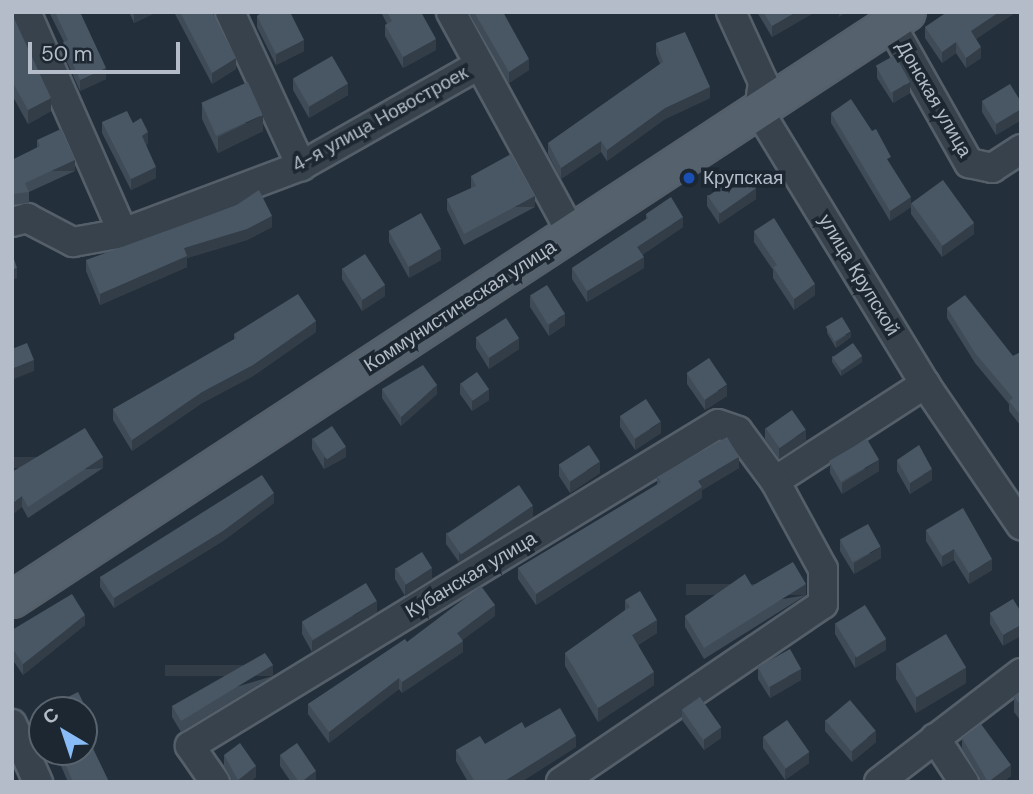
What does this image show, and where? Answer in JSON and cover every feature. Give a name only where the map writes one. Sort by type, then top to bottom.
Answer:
[{"type":"main road","name":"Коммунистическая улица","points":[[12,599],[899,18]]},
{"type":"street","points":[[26,12],[123,233]]},
{"type":"street","points":[[230,12],[301,166]]},
{"type":"street","points":[[451,12],[571,232]]},
{"type":"street","points":[[731,12],[763,82],[759,111]]},
{"type":"street","name":"Донская улица","points":[[899,18],[969,163],[992,168],[1021,149]]},
{"type":"street","name":"4-я улица Новостроек","points":[[12,222],[27,218],[73,242],[123,233],[301,166],[479,65]]},
{"type":"street","name":"улица Крупской","points":[[759,111],[925,384],[1021,525]]},
{"type":"street","points":[[775,481],[925,384]]},
{"type":"street","name":"Кубанская улица","points":[[215,782],[190,746],[718,424],[738,431],[775,481],[823,569],[823,604],[561,782]]},
{"type":"street","points":[[878,782],[910,772],[935,738],[1021,673]]},
{"type":"street","points":[[12,724],[38,782]]},
{"type":"street","points":[[935,738],[964,782]]},
{"type":"building","points":[[55,12],[80,12],[106,68],[80,80],[63,42],[68,40]]},
{"type":"building","points":[[180,12],[212,12],[236,58],[212,73]]},
{"type":"building","points":[[263,12],[290,12],[304,40],[276,54],[257,16]]},
{"type":"building","points":[[387,12],[421,12],[436,39],[403,57],[385,25],[392,21]]},
{"type":"building","points":[[474,12],[503,12],[529,59],[509,72]]},
{"type":"building","points":[[763,12],[796,12],[772,26]]},
{"type":"building","points":[[947,12],[999,12],[971,31],[981,47],[966,58],[956,42],[942,52],[925,27]]},
{"type":"building","points":[[12,14],[51,98],[28,110],[12,81]]},
{"type":"building","points":[[685,32],[710,87],[665,108],[607,150],[601,141],[561,168],[548,143],[663,62],[656,43]]},
{"type":"building","points":[[895,55],[910,82],[891,93],[876,66]]},
{"type":"building","points":[[332,56],[348,84],[309,106],[293,78]]},
{"type":"building","points":[[248,82],[263,115],[216,136],[201,103]]},
{"type":"building","points":[[1010,84],[1021,102],[1021,109],[996,124],[982,101]]},
{"type":"building","points":[[851,99],[872,131],[876,129],[891,157],[887,159],[911,197],[890,211],[831,113]]},
{"type":"building","points":[[127,111],[133,123],[141,118],[148,132],[142,136],[156,167],[131,179],[102,122]]},
{"type":"building","points":[[61,129],[75,160],[25,183],[29,192],[12,194],[12,160],[40,146],[37,140]]},
{"type":"building","points":[[511,154],[535,196],[464,234],[447,199],[476,186],[471,176]]},
{"type":"building","points":[[744,171],[756,188],[720,213],[708,196]]},
{"type":"building","points":[[943,180],[974,223],[943,246],[911,203]]},
{"type":"building","points":[[259,190],[272,216],[247,229],[184,248],[187,256],[100,294],[86,260],[235,206]]},
{"type":"building","points":[[671,197],[683,217],[637,247],[644,257],[587,291],[572,268],[648,218],[646,214]]},
{"type":"building","points":[[421,213],[441,249],[409,267],[389,231]]},
{"type":"building","points":[[774,218],[815,284],[794,299],[773,267],[777,265],[754,231]]},
{"type":"building","points":[[12,253],[17,268],[12,270]]},
{"type":"building","points":[[365,254],[385,285],[363,300],[342,269]]},
{"type":"building","points":[[547,285],[565,314],[548,324],[530,296]]},
{"type":"building","points":[[298,294],[316,321],[253,365],[202,392],[132,440],[113,409],[236,338],[234,334]]},
{"type":"building","points":[[965,295],[1013,356],[1021,352],[1021,416],[1009,401],[1013,398],[975,353],[947,308]]},
{"type":"building","points":[[842,317],[851,332],[834,341],[826,327]]},
{"type":"building","points":[[506,318],[519,338],[489,358],[476,338]]},
{"type":"building","points":[[27,343],[34,360],[14,368],[12,349]]},
{"type":"building","points":[[853,343],[862,356],[842,370],[833,357]]},
{"type":"building","points":[[709,358],[727,385],[705,400],[687,373]]},
{"type":"building","points":[[423,365],[437,385],[401,417],[382,389]]},
{"type":"building","points":[[477,372],[489,389],[473,401],[461,383]]},
{"type":"building","points":[[646,399],[661,422],[635,439],[620,416]]},
{"type":"building","points":[[792,410],[806,430],[780,448],[766,428]]},
{"type":"building","points":[[332,426],[346,447],[327,460],[313,439]]},
{"type":"building","points":[[85,428],[103,457],[28,507],[22,496],[12,504],[12,472]]},
{"type":"building","points":[[727,437],[739,457],[698,481],[702,487],[536,594],[518,568],[661,482],[657,477]]},
{"type":"building","points":[[867,439],[879,460],[841,482],[829,461]]},
{"type":"building","points":[[589,445],[600,462],[570,481],[559,465]]},
{"type":"building","points":[[919,445],[932,469],[910,483],[897,460]]},
{"type":"building","points":[[262,475],[274,493],[223,531],[114,598],[100,577]]},
{"type":"building","points":[[519,485],[533,506],[461,554],[447,534]]},
{"type":"building","points":[[963,508],[992,559],[969,573],[954,549],[942,556],[926,530]]},
{"type":"building","points":[[868,524],[881,547],[853,562],[840,540]]},
{"type":"building","points":[[422,552],[432,568],[406,585],[396,568]]},
{"type":"building","points":[[793,562],[806,584],[704,648],[685,616],[745,574],[752,586]]},
{"type":"building","points":[[366,583],[377,601],[313,640],[302,622]]},
{"type":"building","points":[[481,586],[495,605],[457,633],[463,641],[402,682],[399,678],[329,732],[308,704],[405,639],[407,642]]},
{"type":"building","points":[[640,591],[657,620],[632,635],[654,672],[598,708],[565,653],[630,607],[625,600]]},
{"type":"building","points":[[72,594],[85,615],[23,664],[12,648],[12,630]]},
{"type":"building","points":[[1013,599],[1021,612],[1021,625],[1003,635],[990,613]]},
{"type":"building","points":[[865,605],[886,639],[857,657],[835,624]]},
{"type":"building","points":[[946,634],[966,667],[916,697],[896,664]]},
{"type":"building","points":[[790,649],[801,669],[769,687],[758,667]]},
{"type":"building","points":[[265,653],[273,665],[181,721],[172,706]]},
{"type":"building","points":[[1021,692],[1021,706],[1014,697]]},
{"type":"building","points":[[700,697],[721,727],[703,740],[682,710]]},
{"type":"building","points":[[850,700],[876,731],[851,751],[825,721]]},
{"type":"building","points":[[560,708],[576,736],[503,782],[475,782],[456,750],[480,736],[485,744],[522,722],[525,728]]},
{"type":"building","points":[[787,720],[809,752],[786,769],[763,737]]},
{"type":"building","points":[[981,724],[1011,765],[988,782],[962,738]]},
{"type":"building","points":[[240,743],[256,766],[238,780],[224,755]]},
{"type":"building","points":[[297,743],[316,771],[301,782],[280,755]]},
{"type":"building","points":[[98,759],[109,782],[73,782],[66,766],[98,766]]},
{"type":"place","name":"Крупская","points":[[689,178]]}]
